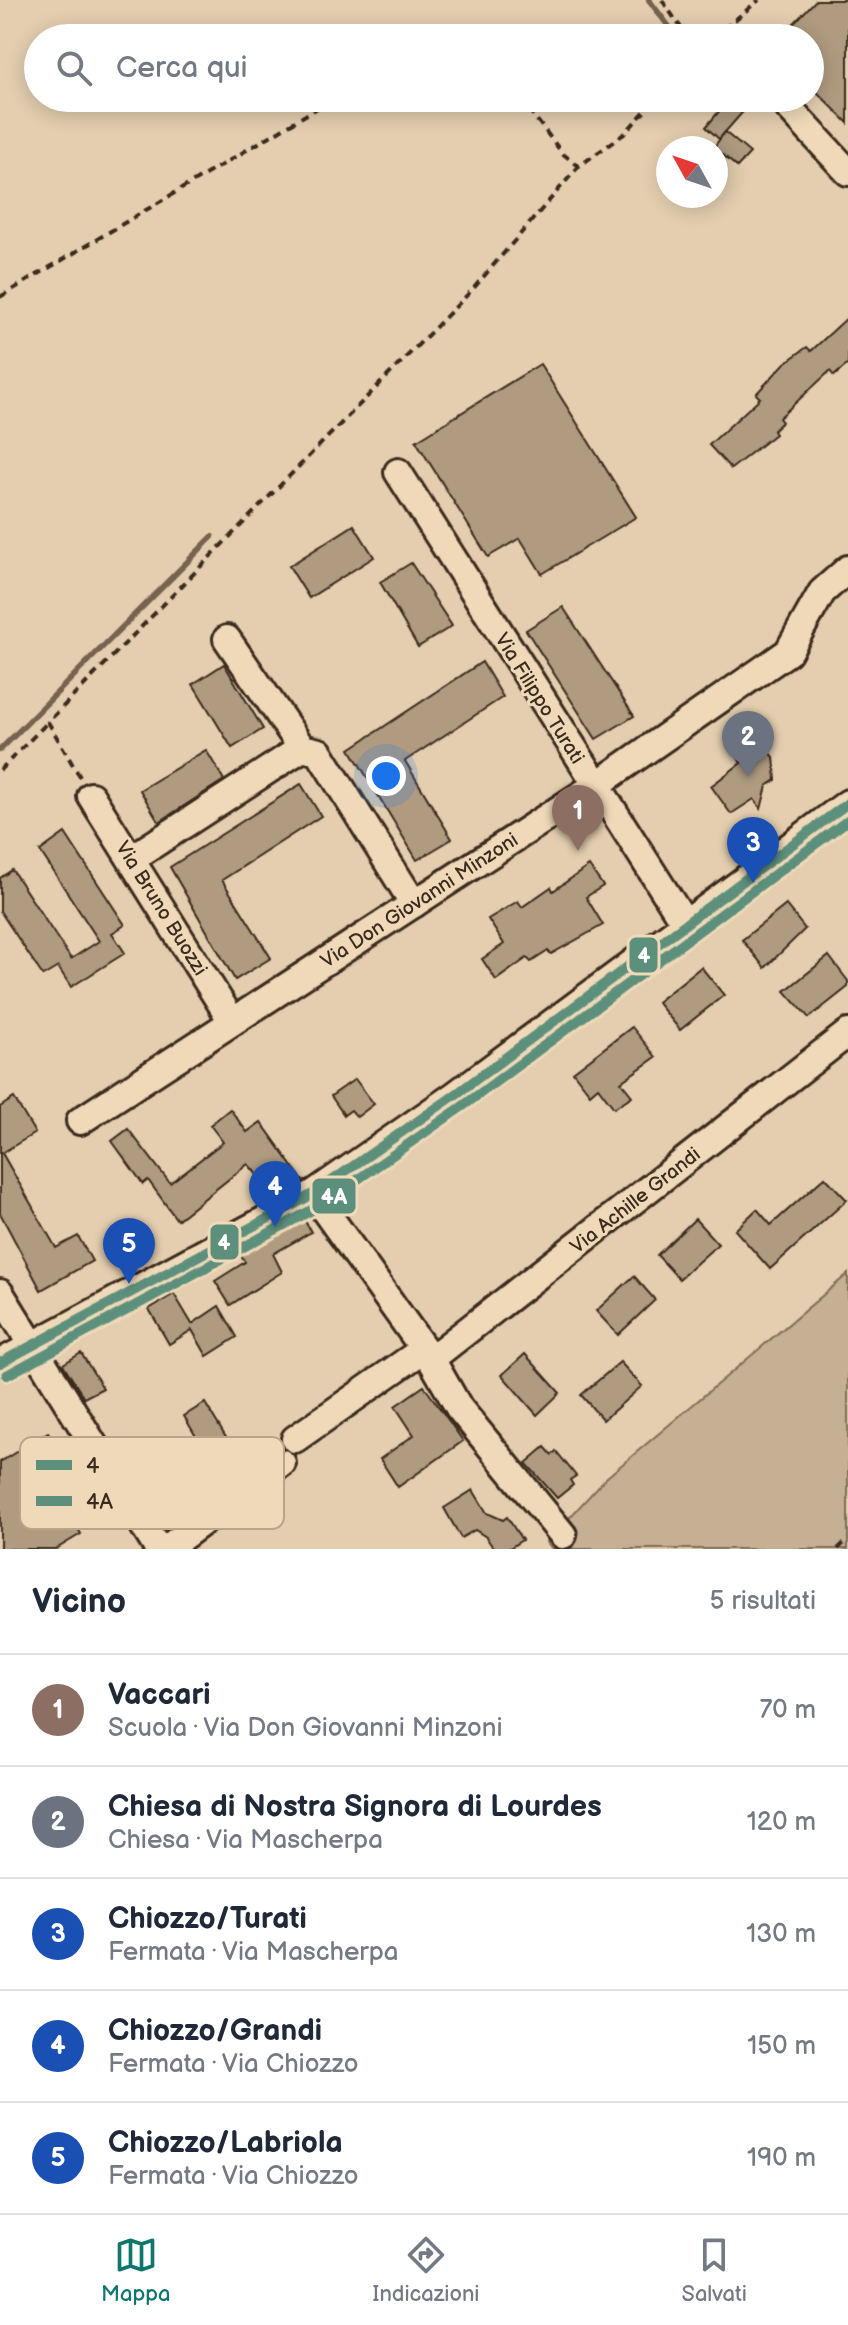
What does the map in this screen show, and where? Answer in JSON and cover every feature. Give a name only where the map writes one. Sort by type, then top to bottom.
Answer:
[{"type":"street","points":[[793,112],[848,172]]},
{"type":"street","name":"Via Filippo Turati","points":[[398,472],[684,922]]},
{"type":"street","name":"Via Don Giovanni Minzoni","points":[[80,1121],[595,786],[788,652],[822,592],[848,569]]},
{"type":"street","points":[[227,639],[310,750],[414,904]]},
{"type":"street","points":[[131,859],[310,750]]},
{"type":"street","name":"Via Bruno Buozzi","points":[[91,796],[232,1021]]},
{"type":"street","points":[[0,1363],[313,1194],[455,1095],[848,803]]},
{"type":"street","name":"Via Achille Grandi","points":[[295,1439],[427,1354],[848,1033]]},
{"type":"street","points":[[313,1194],[427,1354],[459,1408],[563,1535]]},
{"type":"street","points":[[0,1293],[89,1437]]},
{"type":"street","points":[[146,1529],[158,1549]]},
{"type":"street","points":[[166,1549],[193,1529]]},
{"type":"path","points":[[662,0],[678,24]]},
{"type":"path","points":[[730,24],[759,0]]},
{"type":"path","points":[[0,297],[311,112]]},
{"type":"path","points":[[531,112],[563,154],[579,166]]},
{"type":"path","points":[[0,770],[472,290],[579,166],[624,134],[644,112]]},
{"type":"path","points":[[48,722],[91,796]]},
{"type":"path","points":[[838,1549],[848,1539]]},
{"type":"shaded area","points":[[848,1274],[848,1549],[552,1549],[547,1542],[606,1478]]},
{"type":"building","points":[[816,0],[848,0],[848,123],[824,99],[824,24],[793,24]]},
{"type":"building","points":[[718,112],[743,112],[722,136],[716,136],[706,127]]},
{"type":"building","points":[[725,132],[750,153],[737,167],[728,159],[728,136],[722,136]]},
{"type":"building","points":[[848,317],[848,364],[834,376],[830,371],[779,418],[782,422],[773,431],[775,434],[731,469],[709,445],[760,398],[756,394],[785,363],[807,347],[811,351]]},
{"type":"building","points":[[540,364],[636,517],[542,574],[520,538],[488,557],[416,441]]},
{"type":"building","points":[[354,525],[374,557],[309,598],[289,566]]},
{"type":"building","points":[[411,563],[452,626],[418,647],[380,582]]},
{"type":"building","points":[[563,607],[634,716],[596,739],[526,630]]},
{"type":"building","points":[[482,662],[503,697],[405,761],[452,839],[417,860],[350,749]]},
{"type":"building","points":[[224,664],[263,729],[232,748],[193,684]]},
{"type":"building","points":[[747,745],[757,758],[768,750],[774,757],[776,780],[767,786],[761,809],[754,799],[731,814],[711,786],[741,763],[735,753]]},
{"type":"building","points":[[206,750],[224,780],[159,822],[140,790]]},
{"type":"building","points":[[301,784],[321,816],[222,880],[271,958],[235,980],[170,867]]},
{"type":"building","points":[[65,833],[125,925],[112,933],[125,953],[71,987],[58,967],[43,976],[0,911],[0,878],[12,870],[71,959],[99,941],[40,851]]},
{"type":"building","points":[[589,866],[603,886],[586,897],[603,925],[551,954],[548,951],[531,962],[527,958],[496,980],[482,959],[504,944],[488,919],[518,901],[522,907],[551,887],[553,891]]},
{"type":"building","points":[[786,905],[805,929],[765,968],[742,940]]},
{"type":"building","points":[[829,956],[848,981],[848,987],[809,1018],[785,991]]},
{"type":"building","points":[[701,967],[724,995],[680,1030],[657,1002]]},
{"type":"building","points":[[632,1027],[656,1057],[621,1082],[632,1096],[614,1108],[598,1087],[590,1094],[573,1072]]},
{"type":"building","points":[[355,1079],[374,1104],[357,1117],[351,1110],[344,1115],[331,1096]]},
{"type":"building","points":[[14,1098],[35,1133],[2,1153],[56,1248],[78,1236],[92,1261],[41,1290],[0,1213],[0,1107]]},
{"type":"building","points":[[230,1109],[247,1132],[261,1122],[303,1181],[275,1196],[248,1164],[177,1220],[148,1180],[143,1184],[112,1141],[128,1129],[170,1183],[223,1142],[210,1125]]},
{"type":"building","points":[[825,1177],[847,1200],[770,1269],[735,1230],[757,1209],[771,1225]]},
{"type":"building","points":[[304,1219],[311,1232],[273,1254],[282,1272],[230,1305],[215,1281],[245,1262],[240,1255]]},
{"type":"building","points":[[695,1219],[718,1244],[679,1279],[657,1255]]},
{"type":"building","points":[[634,1276],[655,1300],[618,1335],[596,1311]]},
{"type":"building","points":[[174,1294],[192,1324],[219,1306],[237,1337],[207,1356],[192,1330],[169,1344],[149,1309]]},
{"type":"building","points":[[81,1353],[103,1388],[84,1398],[63,1364]]},
{"type":"building","points":[[525,1354],[560,1393],[537,1415],[502,1375]]},
{"type":"building","points":[[620,1362],[642,1386],[603,1420],[581,1395]]},
{"type":"building","points":[[424,1386],[463,1441],[398,1487],[380,1459],[414,1435],[395,1406]]},
{"type":"building","points":[[205,1403],[226,1437],[196,1437],[184,1416]]},
{"type":"building","points":[[545,1447],[552,1455],[556,1451],[576,1476],[570,1480],[573,1485],[557,1498],[526,1463]]},
{"type":"building","points":[[20,1450],[20,1529],[78,1529],[81,1534],[56,1549],[0,1549],[0,1462]]},
{"type":"building","points":[[473,1490],[487,1513],[503,1520],[507,1517],[522,1540],[508,1549],[494,1549],[486,1537],[475,1530],[461,1538],[444,1508]]},
{"type":"waterway","points":[[649,0],[667,24]]},
{"type":"waterway","points":[[0,750],[212,537]]},
{"type":"transit line","name":"4","points":[[0,1363],[313,1194],[455,1095],[848,803]]},
{"type":"transit line","name":"4A","points":[[7,1375],[321,1205],[463,1106],[848,820]]},
{"type":"place","name":"Chiesa di Nostra Signora di Lourdes","points":[[748,777]]},
{"type":"place","name":"Vaccari","points":[[578,851]]},
{"type":"place","name":"Chiozzo/Turati","points":[[753,883]]},
{"type":"place","name":"Chiozzo/Grandi","points":[[275,1227]]},
{"type":"place","name":"Chiozzo/Labriola","points":[[129,1284]]}]
